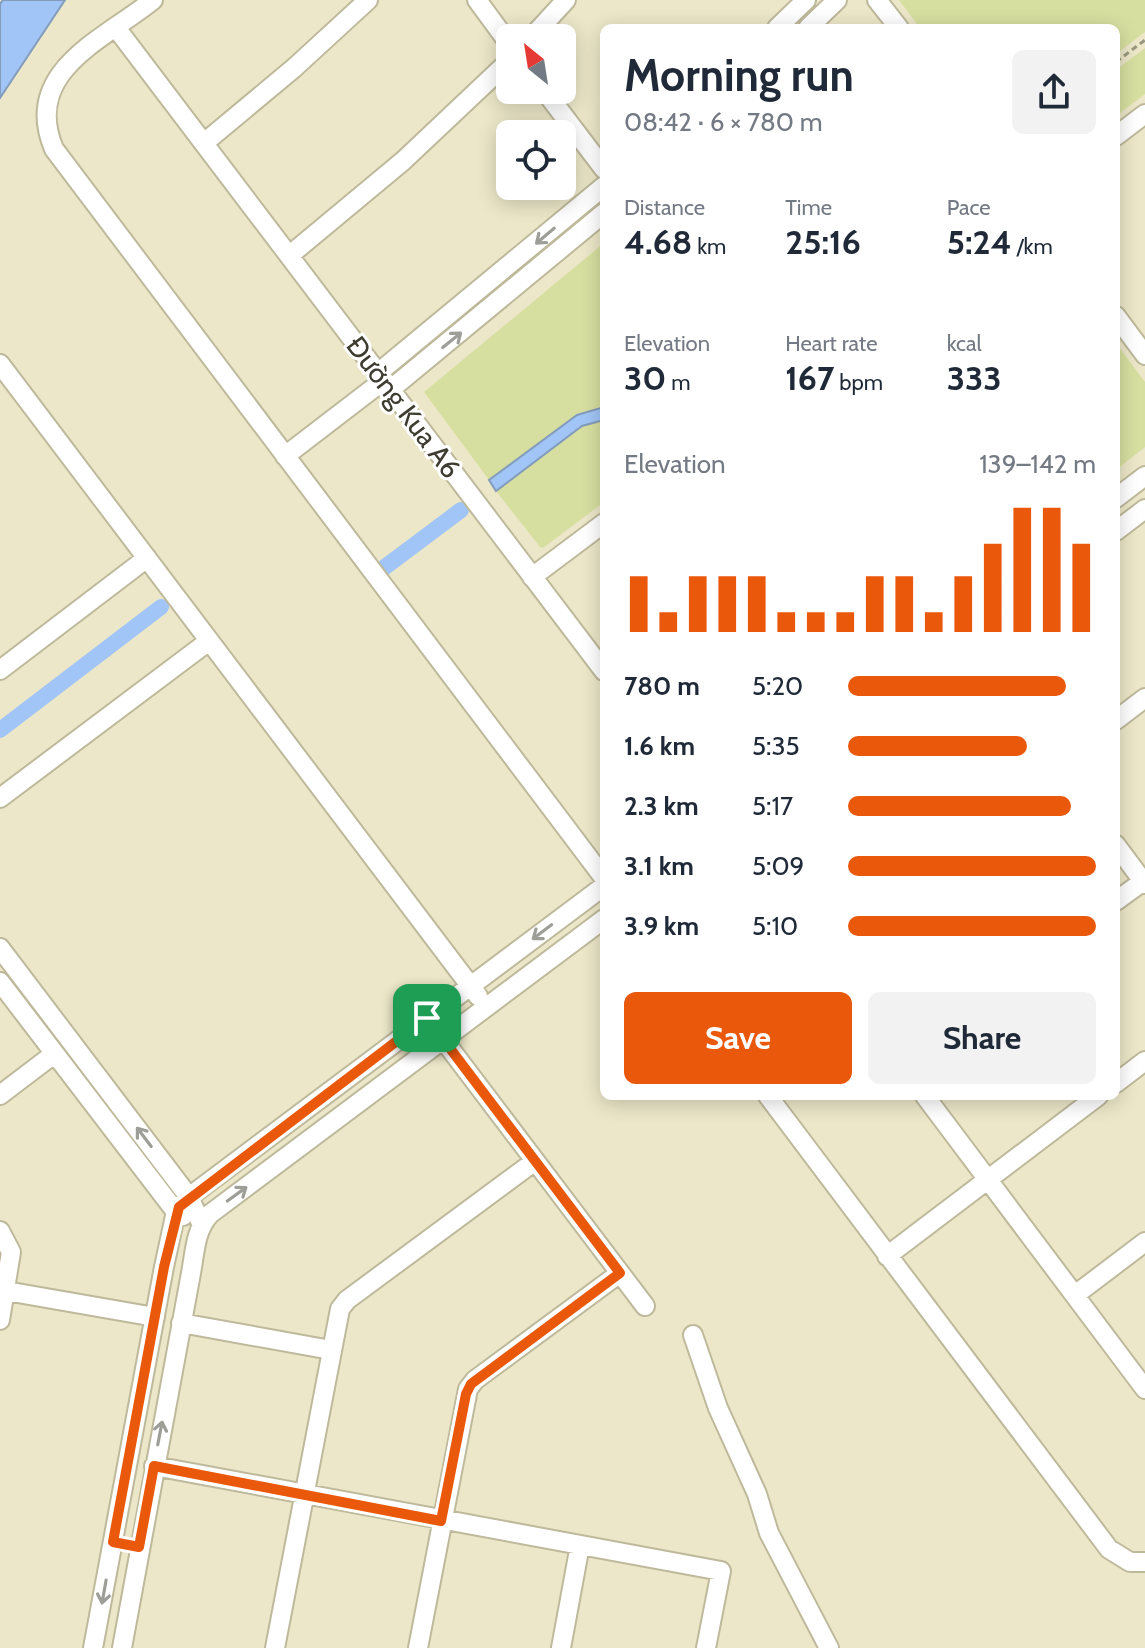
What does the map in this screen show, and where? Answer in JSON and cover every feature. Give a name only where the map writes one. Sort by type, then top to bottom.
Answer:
[{"type":"street","points":[[153,0],[74,58],[58,76],[46,109],[52,145],[65,167],[600,873]]},
{"type":"street","points":[[204,143],[294,68],[368,0]]},
{"type":"street","points":[[477,0],[496,26]]},
{"type":"street","points":[[544,24],[566,0]]},
{"type":"street","points":[[781,24],[806,0]]},
{"type":"street","points":[[812,24],[837,0]]},
{"type":"street","points":[[877,0],[896,24]]},
{"type":"street","name":"Đường Kua A6","points":[[117,29],[600,666]]},
{"type":"street","points":[[290,255],[403,161],[496,73]]},
{"type":"street","points":[[555,104],[600,164]]},
{"type":"street","points":[[1120,133],[1145,114]]},
{"type":"street","points":[[384,381],[600,190]]},
{"type":"street","points":[[285,456],[600,216]]},
{"type":"street","points":[[1120,321],[1145,355]]},
{"type":"street","points":[[0,364],[486,1007]]},
{"type":"street","points":[[1120,495],[1145,476]]},
{"type":"street","points":[[1120,528],[1145,509]]},
{"type":"street","points":[[532,577],[600,526]]},
{"type":"street","points":[[0,670],[147,558]]},
{"type":"street","points":[[0,798],[209,641]]},
{"type":"street","points":[[1120,717],[1145,698]]},
{"type":"street","points":[[1120,850],[1144,882],[1120,898]]},
{"type":"street","points":[[93,1648],[176,1212],[189,1197],[600,889]]},
{"type":"street","points":[[122,1648],[181,1323],[202,1225],[210,1214],[600,922]]},
{"type":"street","points":[[0,948],[189,1197],[202,1225]]},
{"type":"street","points":[[0,982],[176,1212],[202,1225]]},
{"type":"street","points":[[427,1018],[645,1306]]},
{"type":"street","points":[[0,1095],[54,1054]]},
{"type":"street","points":[[1120,1080],[1145,1061]]},
{"type":"street","points":[[771,1100],[1109,1549],[1122,1560],[1145,1562]]},
{"type":"street","points":[[928,1100],[1145,1389]]},
{"type":"street","points":[[887,1256],[1093,1100]]},
{"type":"street","points":[[275,1648],[338,1315],[347,1300],[535,1161]]},
{"type":"street","points":[[0,1231],[11,1252],[0,1320]]},
{"type":"street","points":[[1075,1295],[1145,1242]]},
{"type":"street","points":[[418,1648],[466,1394],[471,1384],[620,1273]]},
{"type":"street","points":[[6,1291],[155,1317]]},
{"type":"street","points":[[181,1323],[331,1350]]},
{"type":"street","points":[[693,1335],[718,1408],[757,1494],[769,1533],[829,1648]]},
{"type":"street","points":[[139,1398],[166,1403]]},
{"type":"street","points":[[154,1466],[721,1571],[706,1648]]},
{"type":"street","points":[[113,1542],[139,1547]]},
{"type":"street","points":[[561,1648],[580,1545]]},
{"type":"path","points":[[1120,59],[1145,40]]},
{"type":"green space","points":[[899,0],[1145,0],[1145,32],[1120,51],[1120,24],[917,24]]},
{"type":"green space","points":[[1145,48],[1145,94],[1120,113],[1120,67]]},
{"type":"green space","points":[[600,246],[600,408],[576,415],[489,480],[424,392]]},
{"type":"green space","points":[[1120,348],[1145,382],[1145,447],[1120,467]]},
{"type":"green space","points":[[600,421],[600,505],[543,548],[540,547],[496,491],[582,426]]},
{"type":"water","points":[[3,0],[65,0],[0,98],[0,4]]},
{"type":"water","points":[[600,408],[600,421],[582,426],[496,491],[489,480],[577,415]]},
{"type":"waterway","points":[[385,567],[461,510]]},
{"type":"waterway","points":[[0,730],[161,607]]},
{"type":"route","points":[[427,1018],[620,1273],[471,1384],[466,1394],[441,1521],[154,1466],[139,1547],[113,1542],[164,1267],[179,1207],[427,1018]]}]
